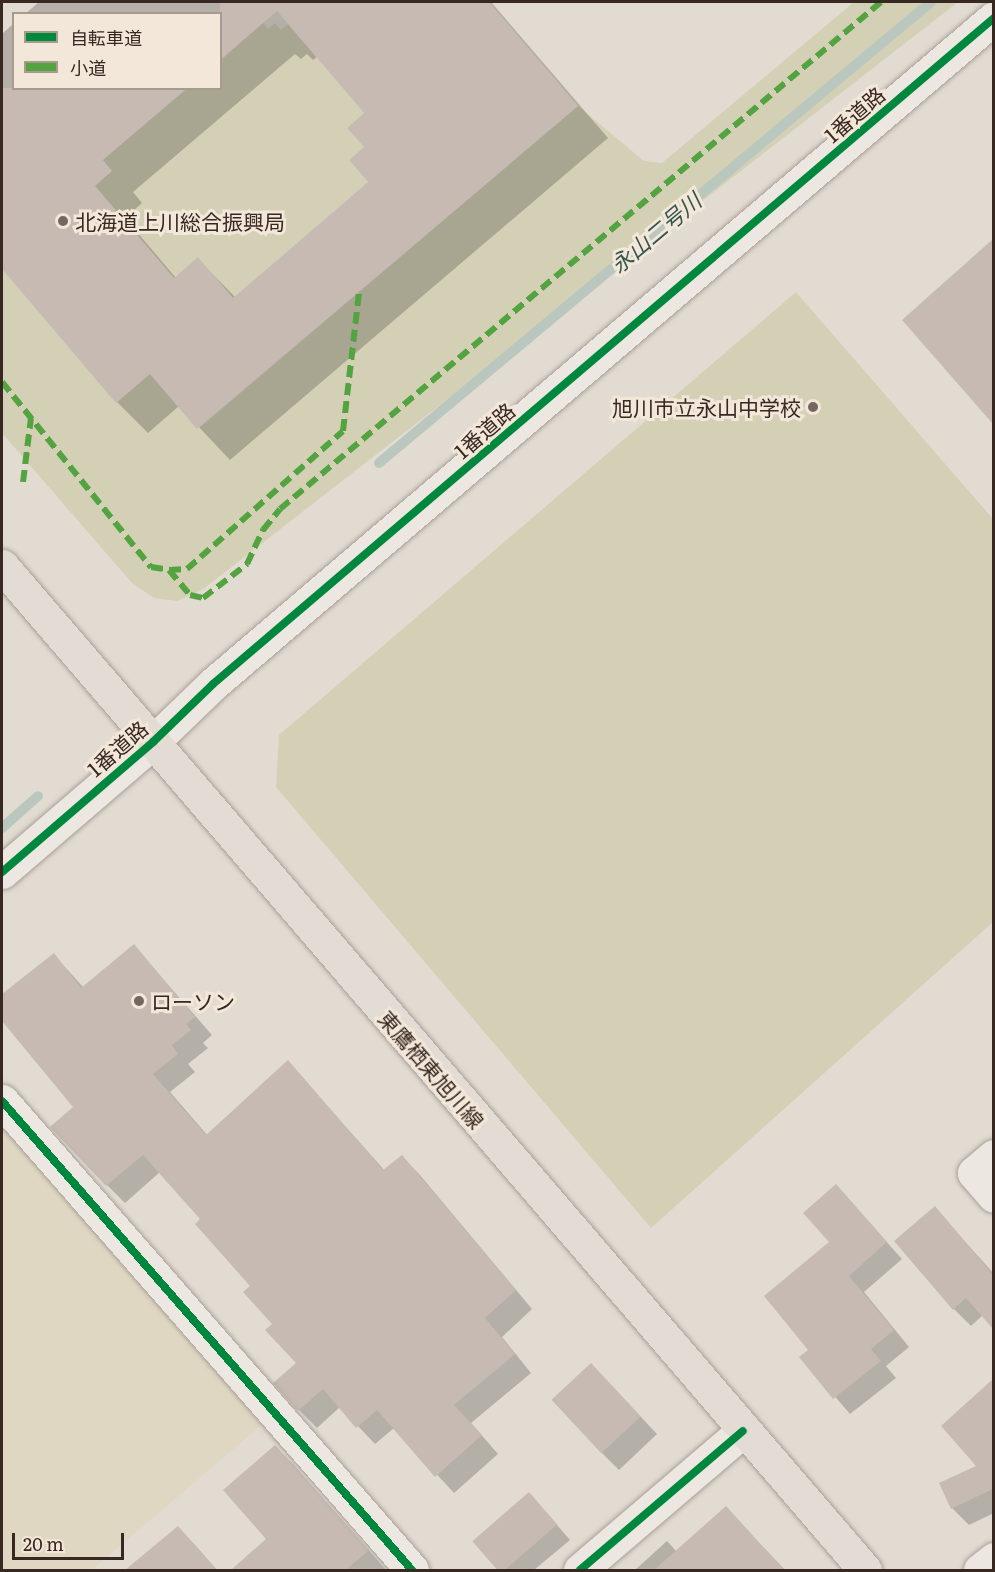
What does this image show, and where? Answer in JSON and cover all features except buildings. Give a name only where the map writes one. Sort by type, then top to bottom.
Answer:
[{"type":"main road","name":"東鷹栖東旭川線","points":[[2,566],[742,1431],[865,1570]]},
{"type":"street","name":"1番道路","points":[[2,873],[153,742],[213,684],[993,18]]},
{"type":"street","points":[[2,1101],[412,1570]]},
{"type":"street","points":[[993,1156],[974,1173],[993,1196]]},
{"type":"street","points":[[580,1570],[742,1431]]},
{"type":"street","points":[[980,1570],[993,1559]]},
{"type":"shaded area","points":[[854,2],[958,2],[202,590],[177,601],[154,598],[132,583],[2,433],[2,269],[116,402],[150,374],[198,429],[578,106],[644,161],[662,163]]},
{"type":"shaded area","points":[[263,23],[268,29],[275,23],[281,30],[288,24],[364,113],[347,128],[364,147],[349,160],[368,182],[233,298],[198,257],[174,278],[95,186],[98,155],[126,140],[186,90],[222,90],[222,59]]},
{"type":"shaded area","name":"旭川市立永山中学校","points":[[796,292],[993,519],[993,922],[651,1228],[276,787],[279,735]]},
{"type":"shaded area","points":[[2,1118],[264,1423],[92,1570],[2,1570]]},
{"type":"waterway","name":"永山二号川","points":[[379,463],[931,2]]},
{"type":"waterway","name":"永山二号川","points":[[2,828],[38,796]]},
{"type":"marked path","points":[[169,570],[190,595],[203,598],[247,564],[263,530],[280,509],[881,2]]},
{"type":"marked path","points":[[2,382],[151,567],[169,570],[187,569],[343,431],[359,292]]},
{"type":"marked path","points":[[23,482],[31,418]]},
{"type":"cycle path","points":[[2,872],[153,742],[213,684],[994,18]]},
{"type":"cycle path","points":[[2,1101],[412,1570]]},
{"type":"cycle path","points":[[580,1570],[743,1431]]},
{"type":"place","name":"北海道上川総合振興局","points":[[63,221]]},
{"type":"place","name":"旭川市立永山中学校","points":[[813,407]]},
{"type":"place","name":"ローソン","points":[[139,1001]]}]
